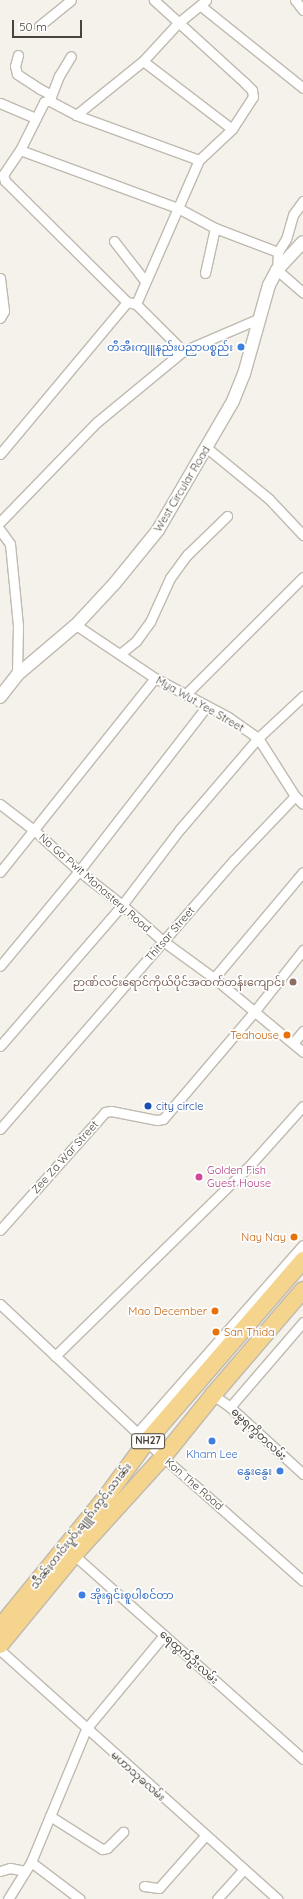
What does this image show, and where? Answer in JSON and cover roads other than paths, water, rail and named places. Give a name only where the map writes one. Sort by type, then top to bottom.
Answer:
[{"type":"highway","name":"သဵႅၼ်ႈတၢင်းပူဝ်ႇၶျူၵ်ႉဢွင်ႇသၢၼ်း","points":[[2,1621],[106,1497],[142,1437],[303,1260]]},
{"type":"highway","name":"သဵႅၼ်ႈတၢင်းပူဝ်ႇၶျူၵ်ႉဢွင်ႇသၢၼ်း","points":[[0,1645],[74,1555],[163,1457],[213,1395],[303,1290]]},
{"type":"street","points":[[39,26],[71,0]]},
{"type":"street","points":[[0,454],[131,303],[145,281],[200,160],[232,129],[253,97],[252,90],[154,0]]},
{"type":"street","points":[[295,0],[303,10]]},
{"type":"street","points":[[76,115],[143,61],[178,23],[203,3],[303,88]]},
{"type":"street","points":[[18,54],[16,66],[17,74],[76,115],[200,160]]},
{"type":"street","points":[[71,56],[59,76],[51,98],[44,102],[20,150],[6,168],[3,175],[5,181],[131,303],[183,351]]},
{"type":"street","points":[[143,61],[232,129]]},
{"type":"street","points":[[1,102],[36,118]]},
{"type":"street","points":[[20,150],[178,208],[215,228],[278,252]]},
{"type":"street","points":[[303,201],[293,215],[286,239],[278,252],[276,270],[303,293]]},
{"type":"street","points":[[205,273],[215,228]]},
{"type":"street","points":[[114,240],[145,281]]},
{"type":"street","name":"West Circular Road","points":[[0,697],[18,675],[76,625],[115,583],[158,530],[233,401],[244,374],[269,285],[276,270],[303,242]]},
{"type":"street","points":[[0,278],[4,311],[0,318]]},
{"type":"street","points":[[0,522],[97,422],[183,351],[260,318]]},
{"type":"street","points":[[207,448],[269,499],[303,535]]},
{"type":"street","points":[[120,654],[136,641],[150,622],[170,578],[187,555],[227,516]]},
{"type":"street","points":[[0,530],[10,544],[18,626],[18,675]]},
{"type":"street","points":[[186,694],[303,577]]},
{"type":"street","name":"Mya Wut Yee Street","points":[[76,625],[155,678],[228,717],[258,738],[295,796],[303,804]]},
{"type":"street","points":[[0,872],[35,831],[155,678]]},
{"type":"street","points":[[0,1046],[122,905],[180,829],[258,738],[303,696]]},
{"type":"street","points":[[0,966],[79,871],[207,706]]},
{"type":"street","name":"Thitsar Street","points":[[0,1129],[234,860],[295,796]]},
{"type":"street","name":"Na Ga Pwit Monastery Road","points":[[0,804],[35,831],[79,871],[122,905],[163,941],[214,978],[303,1052]]},
{"type":"street","points":[[214,978],[303,872]]},
{"type":"street","name":"Zee Za War Street","points":[[0,1230],[105,1112],[111,1111],[157,1120],[163,1118],[254,1012],[303,950]]},
{"type":"street","points":[[292,1043],[303,1031]]},
{"type":"street","points":[[55,1356],[252,1163],[303,1106]]},
{"type":"street","points":[[142,1437],[303,1245]]},
{"type":"street","name":"Kon The Road","points":[[0,1304],[163,1457],[303,1581]]},
{"type":"street","points":[[230,1407],[303,1322]]},
{"type":"street","name":"ဓမ္မရက္ခိတလမ်း","points":[[213,1395],[230,1407],[302,1470]]},
{"type":"street","name":"ရေထွက်ဦးလမ်း","points":[[74,1555],[303,1759]]},
{"type":"street","points":[[8,1899],[31,1862],[86,1729],[164,1635]]},
{"type":"street","name":"မဟာသုခလမ်း","points":[[0,1650],[205,1836],[278,1899]]},
{"type":"street","points":[[50,1816],[102,1849],[107,1848],[123,1832]]},
{"type":"street","points":[[144,1886],[159,1888],[205,1836]]},
{"type":"street","points":[[31,1862],[80,1899]]},
{"type":"street","points":[[0,1871],[10,1868],[25,1871]]},
{"type":"street","points":[[217,1899],[244,1869]]},
{"type":"place","name":"တီအီးကျူနည်းပညာပစ္စည်း","points":[[241,347]]},
{"type":"place","name":"ဉာဏ်လင်းရောင်ကိုယ်ပိုင်အထက်တန်း‌ကျောင်း","points":[[293,982]]},
{"type":"place","name":"Teahouse","points":[[287,1035]]},
{"type":"place","name":"city circle","points":[[148,1106]]},
{"type":"place","name":"Golden Fish Guest House","points":[[199,1177]]},
{"type":"place","name":"Nay Nay","points":[[294,1237]]},
{"type":"place","name":"Mao December","points":[[215,1311]]},
{"type":"place","name":"San Thida","points":[[216,1332]]},
{"type":"place","name":"Kham Lee","points":[[212,1441]]},
{"type":"place","name":"နွေးနွေး","points":[[280,1471]]},
{"type":"place","name":"အိုးရှင်းစူပါစင်တာ","points":[[82,1595]]}]
